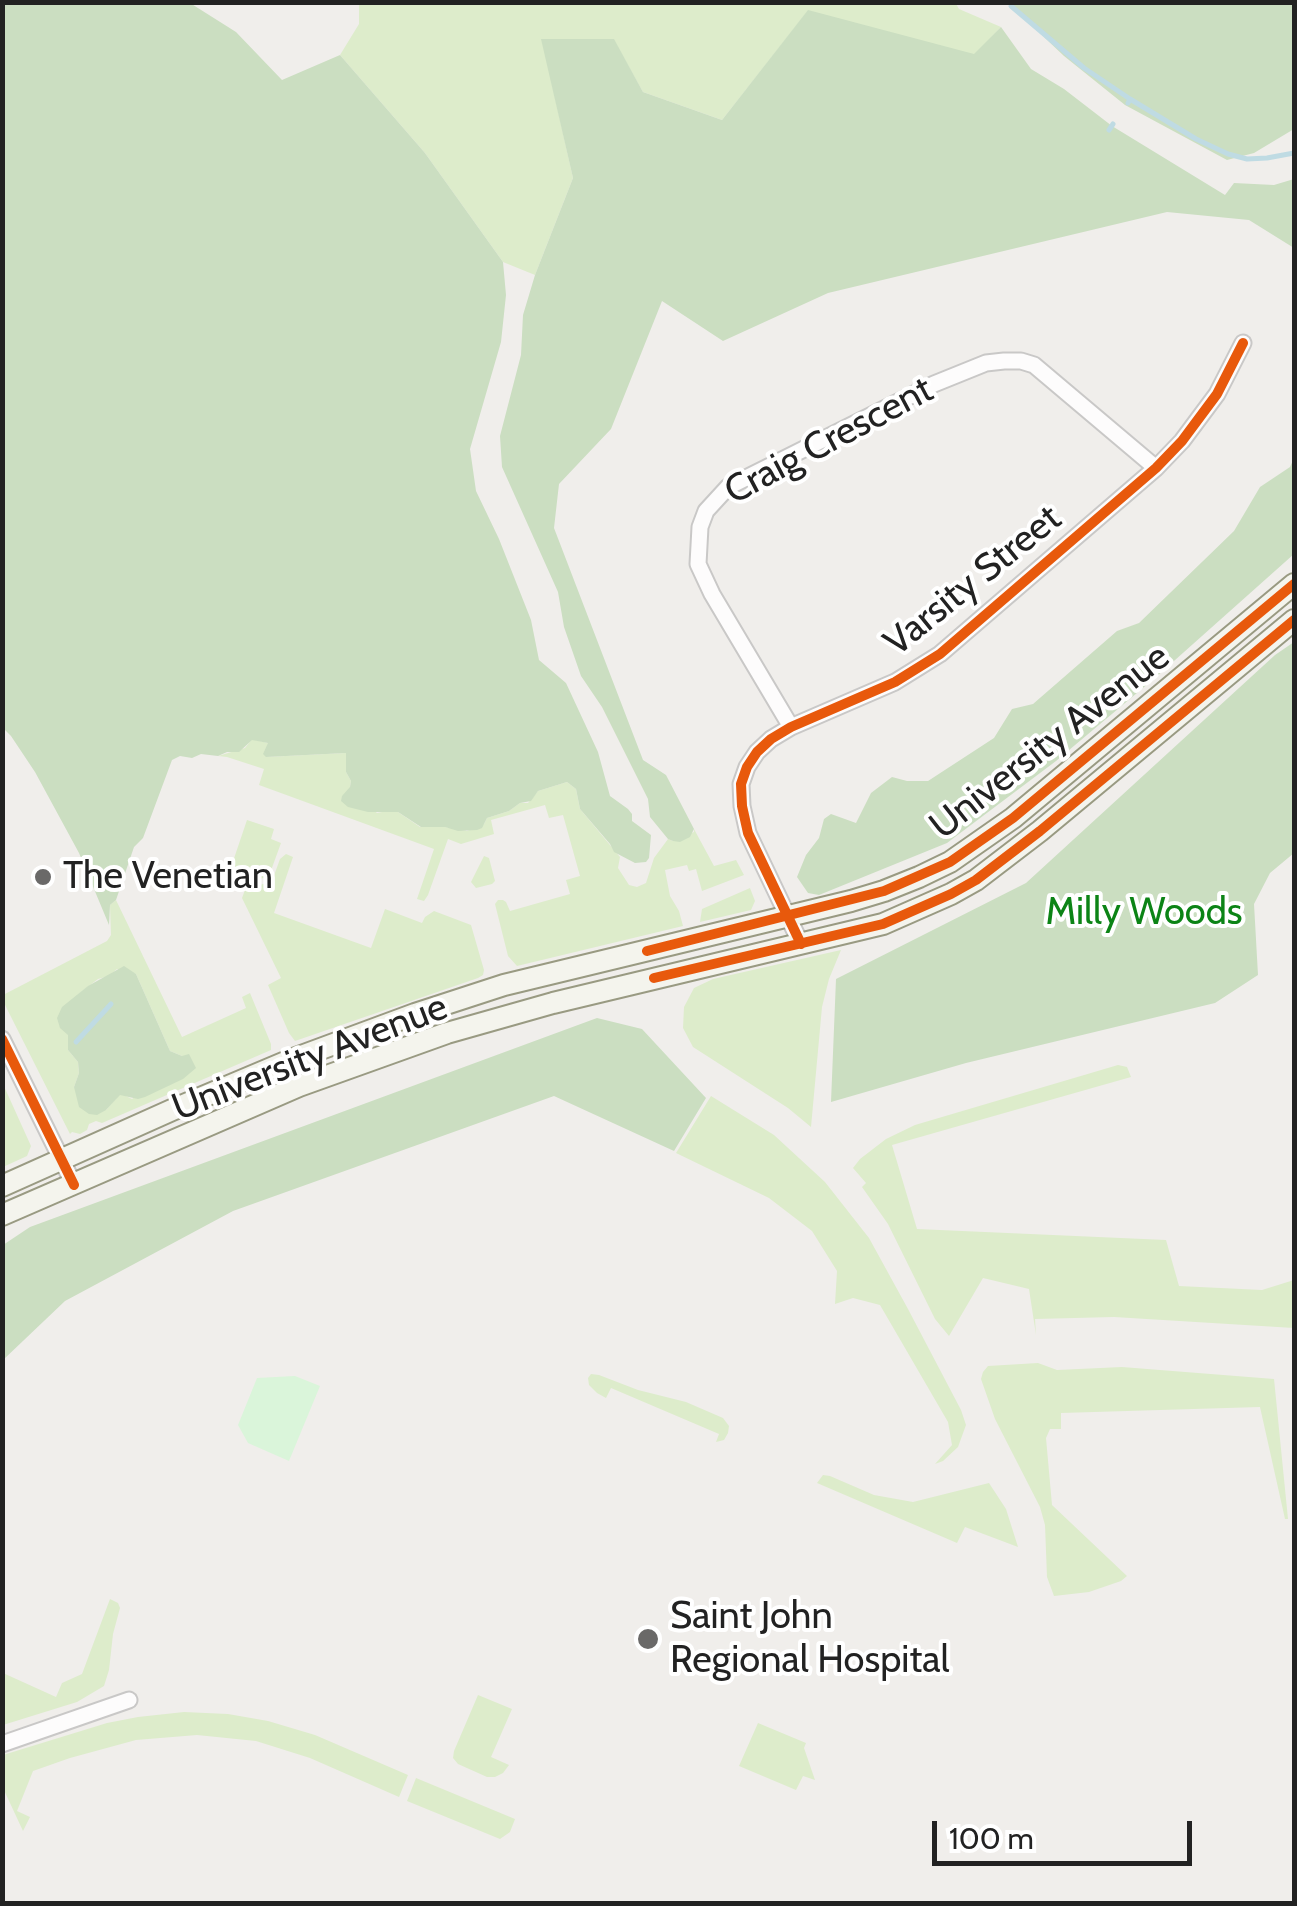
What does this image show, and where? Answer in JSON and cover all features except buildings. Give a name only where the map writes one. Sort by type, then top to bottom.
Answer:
[{"type":"main road","name":"University Avenue","points":[[2,1186],[288,1061],[415,1014],[504,985],[884,891],[950,862],[1013,818],[1294,584]]},
{"type":"main road","name":"University Avenue","points":[[2,1215],[299,1086],[447,1032],[882,924],[950,894],[976,880],[1040,831],[1294,620]]},
{"type":"street","name":"Varsity Street","points":[[800,944],[748,833],[741,784],[757,752],[791,728],[895,682],[940,654],[1156,468],[1217,394],[1243,343]]},
{"type":"street","name":"Craig Crescent","points":[[791,728],[698,564],[706,511],[728,487],[934,384],[1004,360],[1034,365],[1156,468]]},
{"type":"street","points":[[2,1039],[74,1185]]},
{"type":"street","points":[[2,1744],[129,1700]]},
{"type":"green space","points":[[359,2],[955,2],[959,9],[1001,27],[975,55],[808,11],[722,120],[643,92],[613,39],[542,39],[573,178],[535,275],[503,262],[425,153],[340,55],[359,24]]},
{"type":"green space","points":[[2,3],[190,3],[236,32],[282,80],[340,55],[425,153],[503,262],[506,295],[501,342],[470,449],[476,491],[531,620],[539,660],[566,683],[598,752],[610,796],[651,835],[646,862],[635,863],[614,852],[580,809],[576,789],[567,782],[538,791],[531,801],[487,818],[477,830],[421,827],[398,812],[368,812],[341,801],[351,781],[346,772],[346,753],[266,757],[263,754],[268,743],[252,740],[239,752],[180,756],[172,760],[143,838],[134,847],[116,900],[110,905],[109,925],[79,853],[35,772],[3,728]]},
{"type":"green space","points":[[1008,3],[1294,3],[1294,129],[1254,153],[1227,160],[1125,105],[1064,56]]},
{"type":"green space","points":[[808,10],[974,54],[1001,27],[1031,69],[1112,126],[1225,195],[1234,183],[1274,185],[1294,179],[1294,248],[1249,220],[1167,212],[828,293],[723,341],[662,301],[611,429],[559,484],[554,528],[643,760],[666,775],[694,829],[690,837],[673,841],[650,817],[648,799],[602,707],[581,676],[564,627],[558,592],[502,467],[500,436],[521,355],[523,315],[573,178],[541,39],[614,39],[643,92],[722,120]]},
{"type":"green space","points":[[1294,458],[1294,554],[1056,761],[947,843],[819,895],[808,893],[797,877],[819,838],[824,819],[831,814],[856,823],[871,793],[892,777],[928,781],[994,738],[1012,709],[1033,704],[1117,631],[1139,623],[1234,531],[1260,487],[1290,467]]},
{"type":"green space","name":"Milly Woods","points":[[1294,642],[1294,853],[1270,873],[1254,904],[1258,975],[1215,1003],[966,1063],[831,1102],[836,979],[1026,883],[1275,655]]},
{"type":"green space","points":[[252,739],[268,743],[266,757],[346,753],[350,787],[377,813],[392,810],[420,827],[467,831],[484,824],[487,818],[528,803],[538,791],[567,782],[576,789],[580,809],[620,857],[618,868],[629,885],[646,883],[654,858],[668,839],[673,841],[694,829],[714,866],[736,860],[744,875],[702,891],[696,869],[689,871],[687,865],[665,870],[670,896],[683,926],[517,966],[508,956],[495,904],[503,900],[510,911],[570,894],[566,880],[580,876],[563,815],[549,818],[545,805],[491,820],[494,834],[461,844],[448,839],[424,901],[417,899],[434,849],[259,785],[264,769],[218,756],[245,748]]},
{"type":"green space","points":[[247,820],[274,829],[271,839],[281,843],[269,876],[231,889],[225,885]]},
{"type":"green space","points":[[286,854],[293,857],[274,913],[371,948],[385,909],[422,923],[434,911],[471,925],[483,975],[295,1041],[268,985],[281,978],[242,898],[245,890],[272,881],[280,859]]},
{"type":"green space","points":[[484,856],[489,858],[495,881],[476,888],[471,882]]},
{"type":"green space","points":[[750,888],[755,901],[751,910],[700,922],[702,909]]},
{"type":"green space","points":[[116,900],[182,1037],[246,1008],[242,997],[250,993],[271,1050],[102,1123],[89,1124],[80,1134],[70,1134],[3,995],[107,941],[111,935],[110,905]],"holes":[[[117,969],[136,974],[170,1051],[182,1056],[132,1099],[119,1095],[106,1110],[74,1087],[78,1062],[68,1050],[68,1035],[80,993]]]},
{"type":"green space","points":[[841,950],[822,1007],[811,1127],[693,1047],[683,1028],[684,1007],[694,988],[713,979]]},
{"type":"green space","points":[[124,966],[136,974],[170,1051],[182,1056],[189,1054],[196,1068],[183,1079],[145,1097],[120,1095],[106,1110],[89,1114],[79,1107],[74,1087],[78,1062],[68,1050],[68,1035],[57,1018],[62,1007],[88,986]]},
{"type":"green space","points":[[597,1018],[642,1029],[706,1098],[674,1151],[554,1096],[233,1211],[65,1301],[3,1360],[3,1245],[30,1227]]},
{"type":"green space","points":[[1118,1065],[1127,1067],[1131,1077],[892,1145],[917,1229],[1166,1240],[1179,1286],[1262,1290],[1294,1280],[1294,1328],[1114,1317],[1035,1319],[1036,1335],[1029,1289],[983,1278],[949,1336],[935,1319],[888,1224],[862,1187],[866,1183],[853,1168],[886,1139],[915,1125]]},
{"type":"green space","points":[[3,1084],[31,1146],[27,1156],[3,1167]]},
{"type":"green space","points":[[711,1096],[774,1135],[825,1182],[869,1238],[966,1425],[958,1447],[943,1461],[935,1464],[952,1445],[948,1422],[880,1305],[853,1298],[835,1304],[837,1271],[812,1231],[769,1198],[676,1153]]},
{"type":"green space","points":[[1038,1363],[1057,1370],[1122,1367],[1274,1379],[1288,1519],[1260,1407],[1061,1413],[1061,1429],[1050,1429],[1046,1438],[1052,1505],[1127,1576],[1089,1592],[1054,1596],[1047,1577],[1045,1525],[1040,1507],[995,1419],[981,1379],[988,1366]]},
{"type":"green space","points":[[591,1374],[686,1402],[723,1418],[729,1426],[728,1433],[724,1440],[716,1442],[719,1434],[611,1388],[606,1398],[589,1385]]},
{"type":"green space","points":[[295,1376],[320,1386],[289,1461],[248,1443],[238,1425],[257,1378]]},
{"type":"green space","points":[[823,1475],[874,1495],[913,1502],[989,1483],[1006,1509],[1018,1547],[965,1527],[957,1543],[817,1483]]},
{"type":"green space","points":[[110,1599],[120,1608],[104,1686],[77,1702],[3,1725],[3,1673],[56,1697],[62,1683],[82,1674]]},
{"type":"green space","points":[[478,1695],[512,1709],[491,1757],[509,1765],[495,1777],[458,1764],[453,1758]]},
{"type":"green space","points":[[184,1712],[268,1721],[315,1735],[408,1775],[399,1797],[310,1758],[256,1741],[197,1735],[136,1740],[33,1771],[17,1811],[30,1817],[23,1831],[3,1788],[3,1755],[107,1723]]},
{"type":"green space","points":[[758,1723],[806,1743],[804,1748],[815,1780],[803,1776],[796,1790],[739,1766]]},
{"type":"green space","points":[[416,1778],[515,1819],[510,1832],[500,1839],[407,1801]]},
{"type":"waterway","points":[[1011,6],[1084,68],[1130,99]]},
{"type":"waterway","points":[[1128,103],[1130,99],[1228,154],[1247,159],[1294,153]]},
{"type":"waterway","points":[[1109,130],[1113,124]]},
{"type":"waterway","points":[[76,1042],[111,1004]]},
{"type":"cycle path","points":[[801,944],[748,833],[741,784],[757,752],[791,727],[895,682],[940,654],[1156,468],[1217,394],[1243,343]]},
{"type":"cycle path","points":[[647,951],[884,891],[950,862],[1013,818],[1294,584]]},
{"type":"cycle path","points":[[654,978],[883,924],[951,894],[976,880],[1040,831],[1294,620]]},
{"type":"cycle path","points":[[2,1039],[74,1185]]},
{"type":"place","name":"The Venetian","points":[[43,877]]},
{"type":"place","name":"Saint John Regional Hospital","points":[[648,1639]]}]
